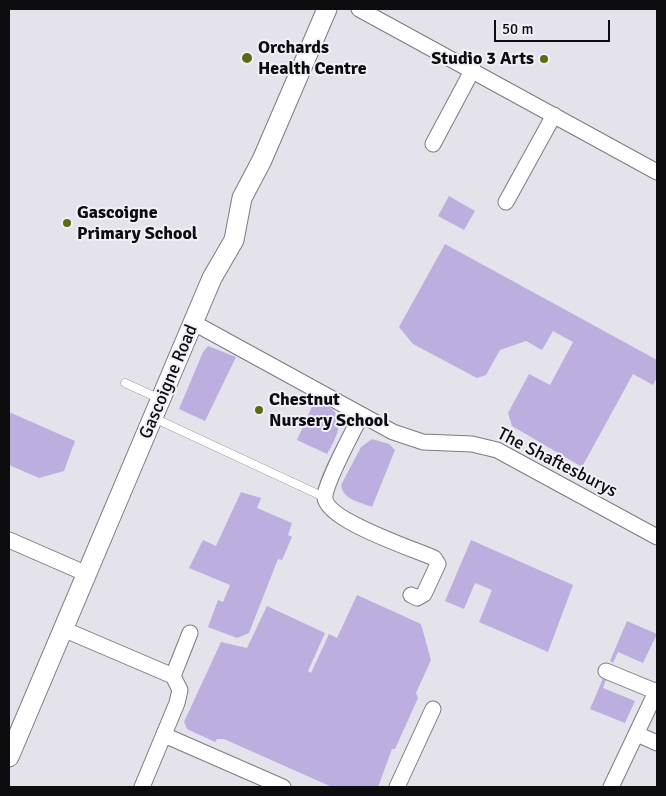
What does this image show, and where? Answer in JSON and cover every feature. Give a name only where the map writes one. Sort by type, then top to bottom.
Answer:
[{"type":"street","name":"Gascoigne Road","points":[[9,757],[216,270],[234,240],[242,198],[266,152],[327,9]]},
{"type":"street","points":[[360,9],[473,69],[657,172]]},
{"type":"street","points":[[432,144],[473,69]]},
{"type":"street","points":[[506,202],[554,115]]},
{"type":"street","name":"The Shaftesburys","points":[[194,323],[410,440],[438,444],[472,444],[496,450],[657,537]]},
{"type":"street","points":[[361,415],[324,496],[327,506],[349,522],[434,558],[438,564],[424,594],[417,598],[411,595]]},
{"type":"street","points":[[10,543],[87,574]]},
{"type":"street","points":[[63,629],[173,676],[180,690],[177,703],[142,787]]},
{"type":"street","points":[[173,676],[190,633]]},
{"type":"street","points":[[606,671],[657,691],[612,787]]},
{"type":"street","points":[[397,787],[433,709]]},
{"type":"street","points":[[637,734],[657,743]]},
{"type":"street","points":[[164,735],[283,787]]},
{"type":"lane","points":[[125,383],[162,400]]},
{"type":"lane","points":[[154,418],[324,496]]},
{"type":"shaded area","points":[[449,196],[475,211],[464,230],[438,216]]},
{"type":"shaded area","points":[[445,244],[657,360],[657,377],[653,385],[633,374],[582,467],[512,426],[508,413],[529,374],[550,385],[573,342],[553,331],[542,350],[526,341],[500,350],[486,375],[477,378],[413,344],[399,327]]},
{"type":"shaded area","points":[[208,346],[236,357],[205,421],[179,409],[203,352]]},
{"type":"shaded area","points":[[315,400],[325,404],[332,410],[337,415],[339,422],[336,437],[327,454],[297,440]]},
{"type":"shaded area","points":[[9,412],[75,441],[64,471],[39,478],[9,465]]},
{"type":"shaded area","points":[[372,439],[389,444],[395,450],[372,507],[349,497],[342,490],[341,485],[361,447]]},
{"type":"shaded area","points":[[241,492],[261,498],[257,508],[292,523],[288,535],[292,537],[282,560],[278,559],[249,633],[237,638],[208,627],[218,600],[223,602],[230,585],[189,568],[203,540],[216,546]]},
{"type":"shaded area","points":[[471,540],[573,585],[548,652],[479,622],[492,590],[475,583],[464,609],[445,601]]},
{"type":"shaded area","points":[[357,595],[421,624],[431,660],[416,693],[418,698],[395,749],[392,749],[378,787],[332,787],[224,739],[217,739],[215,742],[187,729],[184,722],[221,642],[247,648],[267,606],[325,633],[308,671],[311,673],[329,634],[337,638]]},
{"type":"shaded area","points":[[627,621],[657,634],[643,663],[618,652],[613,663],[610,661]]},
{"type":"shaded area","points":[[604,676],[607,677],[603,688],[635,701],[625,723],[590,709]]},
{"type":"place","name":"Orchards Health Centre","points":[[247,58]]},
{"type":"place","name":"Studio 3 Arts","points":[[544,59]]},
{"type":"place","name":"Gascoigne Primary School","points":[[67,223]]},
{"type":"place","name":"Chestnut Nursery School","points":[[259,410]]}]
